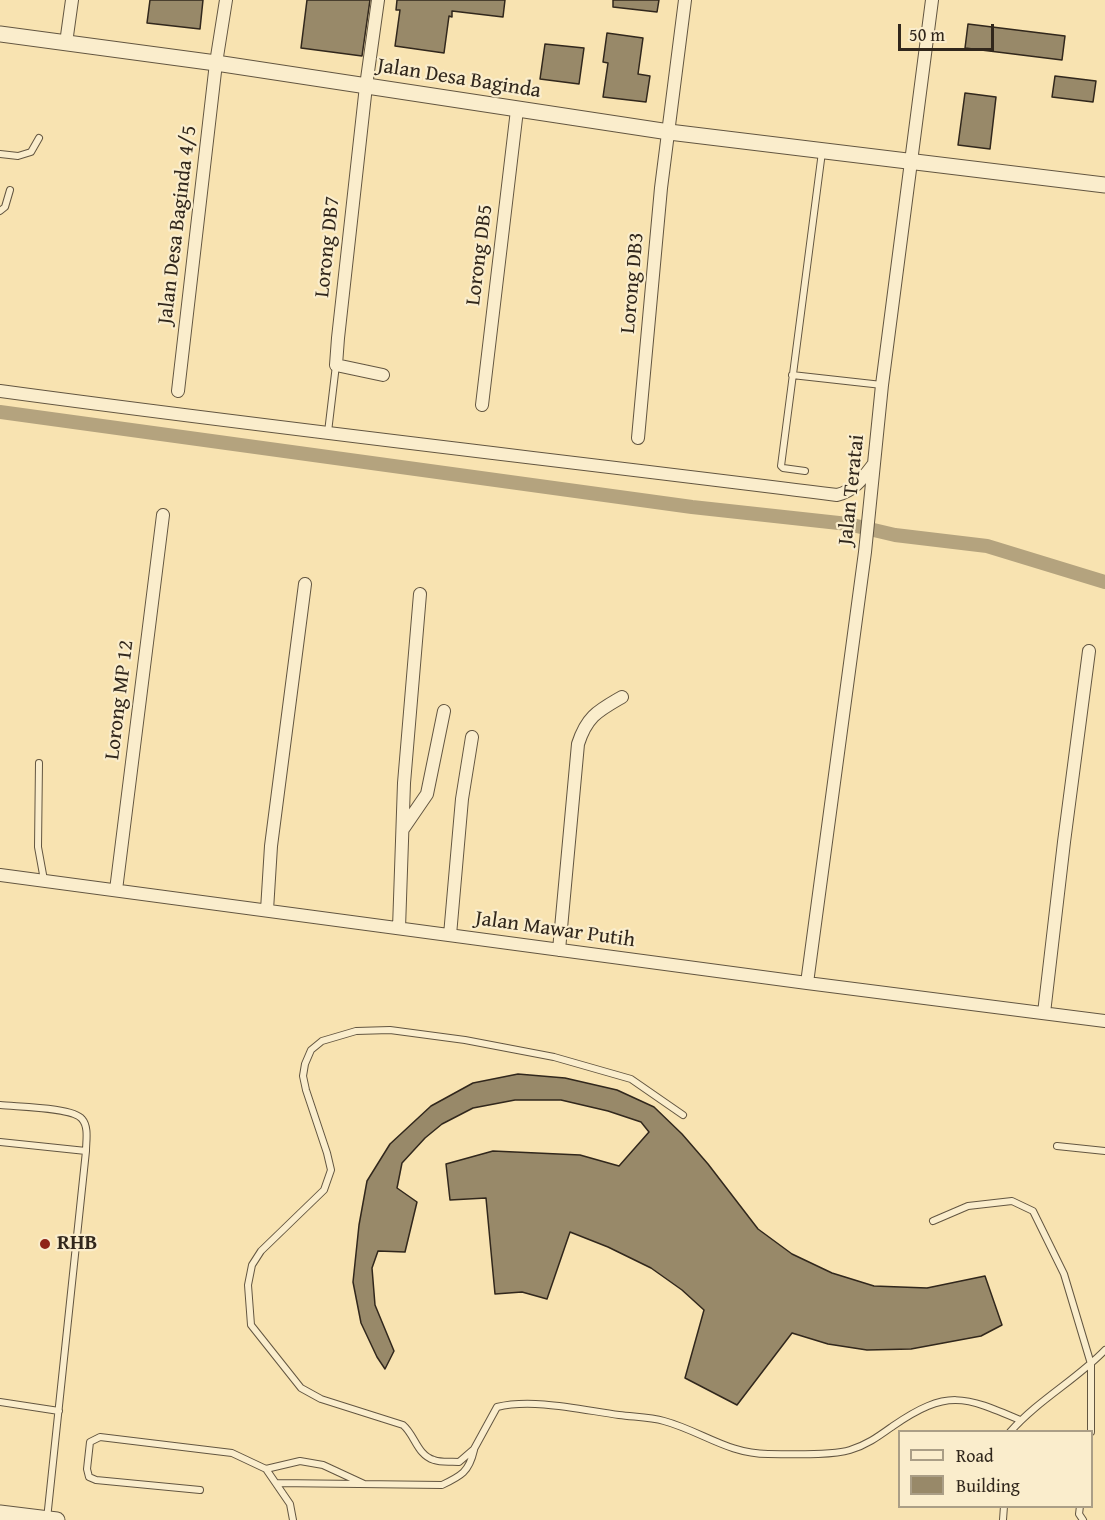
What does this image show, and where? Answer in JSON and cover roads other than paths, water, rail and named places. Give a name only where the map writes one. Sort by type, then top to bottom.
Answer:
[{"type":"street","points":[[66,43],[72,0]]},
{"type":"street","name":"Jalan Desa Baginda 4/5","points":[[178,391],[216,63],[226,0]]},
{"type":"street","name":"Lorong DB7","points":[[336,365],[366,86],[378,0]]},
{"type":"street","name":"Lorong DB3","points":[[638,438],[661,188],[685,0]]},
{"type":"street","name":"Jalan Teratai","points":[[807,983],[865,552],[882,385],[932,0]]},
{"type":"street","name":"Jalan Desa Baginda","points":[[0,34],[216,63],[669,132],[1105,185]]},
{"type":"street","name":"Lorong DB5","points":[[482,405],[517,110]]},
{"type":"street","points":[[336,365],[383,375]]},
{"type":"street","points":[[0,391],[479,453],[837,495],[847,493],[874,464]]},
{"type":"street","name":"Lorong MP 12","points":[[116,890],[163,515]]},
{"type":"street","points":[[267,910],[271,846],[305,584]]},
{"type":"street","points":[[399,928],[404,783],[420,594]]},
{"type":"street","points":[[1044,1012],[1089,651]]},
{"type":"street","points":[[559,950],[578,744],[588,719],[597,711],[622,697]]},
{"type":"street","points":[[402,829],[427,794],[444,711]]},
{"type":"street","points":[[450,935],[462,799],[472,737]]},
{"type":"street","name":"Jalan Mawar Putih","points":[[0,875],[1105,1021]]},
{"type":"street","points":[[0,1513],[50,1520]]},
{"type":"lane","points":[[0,154],[18,156],[31,152],[39,138]]},
{"type":"lane","points":[[805,471],[781,466],[822,151]]},
{"type":"lane","points":[[0,211],[5,207],[10,190]]},
{"type":"lane","points":[[328,432],[336,365]]},
{"type":"lane","points":[[792,375],[882,385]]},
{"type":"lane","points":[[39,763],[38,847],[44,880]]},
{"type":"lane","points":[[474,1449],[459,1462],[434,1460],[421,1453],[410,1431],[403,1425],[321,1399],[301,1388],[250,1325],[248,1286],[252,1265],[261,1251],[324,1190],[331,1170],[303,1076],[311,1050],[322,1041],[356,1030],[390,1030],[465,1040],[554,1057],[631,1079],[683,1115]]},
{"type":"lane","points":[[0,1105],[62,1110],[82,1118],[86,1129],[86,1151],[50,1520]]},
{"type":"lane","points":[[0,1142],[86,1151]]},
{"type":"lane","points":[[1058,1146],[1105,1151]]},
{"type":"lane","points":[[933,1221],[968,1206],[1012,1201],[1033,1211],[1064,1274],[1091,1364],[1091,1430]]},
{"type":"lane","points":[[1011,1430],[1038,1403],[1077,1376],[1105,1350]]},
{"type":"lane","points":[[276,1483],[442,1485],[461,1476],[471,1463],[474,1449],[497,1407],[511,1404],[562,1407],[664,1421],[718,1445],[764,1454],[847,1451],[871,1442],[929,1405],[951,1400],[966,1399],[984,1404],[1020,1420]]},
{"type":"lane","points":[[0,1402],[59,1411]]},
{"type":"lane","points":[[200,1490],[96,1480],[89,1477],[87,1469],[90,1442],[100,1437],[232,1453],[266,1469],[290,1504],[293,1520]]},
{"type":"lane","points":[[266,1469],[300,1461],[323,1465],[367,1485]]},
{"type":"waterway","points":[[0,412],[692,507],[848,524],[895,535],[987,546],[1105,582]]},
{"type":"place","name":"RHB","points":[[45,1244]]}]
